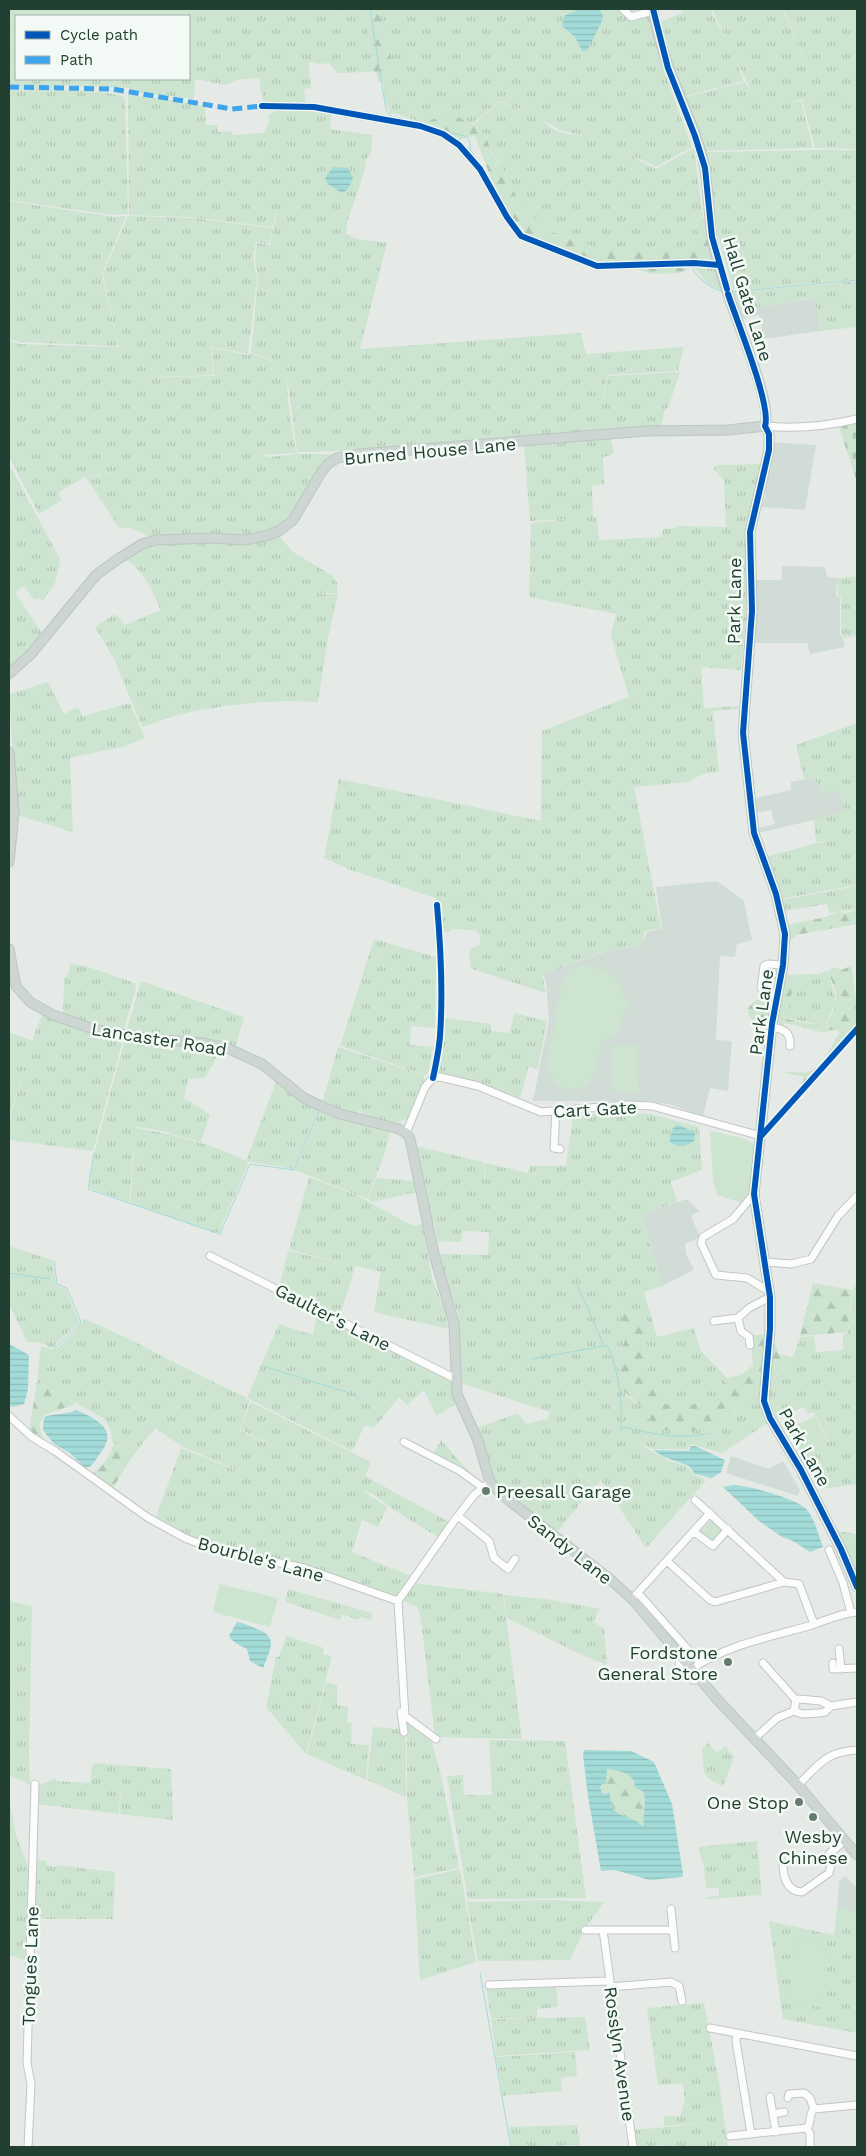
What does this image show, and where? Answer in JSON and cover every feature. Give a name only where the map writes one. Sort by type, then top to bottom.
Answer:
[{"type":"main road","name":"Hall Gate Lane","points":[[653,10],[668,68],[696,136],[705,168],[712,237],[719,265],[759,385],[766,419],[764,426]]},
{"type":"main road","name":"Burned House Lane","points":[[9,674],[31,654],[96,575],[118,559],[142,544],[156,540],[212,538],[244,540],[266,536],[279,531],[293,520],[300,511],[322,470],[337,458],[359,454],[638,432],[745,429],[764,426]]},
{"type":"main road","name":"Park Lane","points":[[764,426],[769,434],[769,450],[750,532],[752,611],[743,733],[754,833],[776,894],[784,928],[783,965],[771,1027],[754,1194],[762,1250],[766,1262],[764,1272],[770,1294],[770,1329],[764,1393],[765,1405],[774,1426],[801,1470],[830,1526],[857,1587]]},
{"type":"main road","points":[[9,752],[14,813],[9,862]]},
{"type":"main road","name":"Lancaster Road","points":[[9,949],[16,986],[30,1002],[53,1015],[96,1030],[152,1039],[204,1043],[227,1048],[262,1064],[304,1098],[340,1114],[399,1129],[406,1133]]},
{"type":"main road","name":"Sandy Lane","points":[[406,1133],[410,1139],[438,1273],[454,1324],[456,1379],[460,1404],[478,1441],[486,1484],[635,1596],[700,1680],[798,1785],[857,1854]]},
{"type":"street","points":[[623,9],[631,18],[653,10]]},
{"type":"street","points":[[262,106],[314,107],[391,120],[431,130],[451,140],[467,153],[491,186],[507,217],[521,236],[597,266],[690,263],[719,265]]},
{"type":"street","points":[[764,426],[790,428],[825,425],[857,419]]},
{"type":"street","name":"Park Lane","points":[[778,994],[766,992],[761,988],[764,966],[768,964],[783,965]]},
{"type":"street","points":[[771,1027],[784,1030],[792,1040]]},
{"type":"street","name":"Cart Gate","points":[[406,1133],[425,1087],[433,1078],[440,1077],[478,1086],[541,1112],[626,1105],[652,1106],[761,1136]]},
{"type":"street","points":[[556,1110],[554,1148],[560,1149]]},
{"type":"street","points":[[714,1321],[738,1318],[770,1294],[747,1278],[716,1275],[701,1243],[703,1237],[718,1230],[733,1219],[754,1194]]},
{"type":"street","points":[[766,1262],[791,1264],[811,1259],[838,1216],[857,1196]]},
{"type":"street","name":"Gaulter's Lane","points":[[210,1256],[456,1379]]},
{"type":"street","points":[[738,1318],[741,1331],[749,1337],[750,1345]]},
{"type":"street","name":"Bourble's Lane","points":[[9,1416],[32,1437],[56,1451],[147,1517],[185,1538],[213,1549],[304,1568],[398,1601]]},
{"type":"street","points":[[404,1442],[486,1484],[458,1516],[398,1601],[405,1716],[436,1739]]},
{"type":"street","points":[[696,1500],[784,1582]]},
{"type":"street","points":[[635,1596],[710,1514]]},
{"type":"street","points":[[458,1516],[489,1541],[494,1558],[508,1569],[516,1559]]},
{"type":"street","points":[[694,1532],[713,1546],[728,1530]]},
{"type":"street","points":[[692,1669],[700,1663],[752,1642],[814,1624],[836,1615],[854,1612],[829,1550]]},
{"type":"street","points":[[667,1561],[710,1600],[715,1602],[784,1582],[800,1584],[814,1624]]},
{"type":"street","name":"Sandy Lane","points":[[635,1596],[700,1663]]},
{"type":"street","points":[[839,1649],[841,1669]]},
{"type":"street","points":[[682,1657],[680,1664],[693,1680],[700,1680]]},
{"type":"street","points":[[401,1660],[399,1682],[404,1732]]},
{"type":"street","points":[[763,1662],[796,1700],[815,1700],[831,1706],[857,1702]]},
{"type":"street","points":[[832,1664],[833,1669],[857,1668]]},
{"type":"street","points":[[794,1711],[796,1700]]},
{"type":"street","points":[[754,1739],[777,1718],[794,1711],[802,1714],[825,1712],[831,1706]]},
{"type":"street","points":[[798,1785],[828,1756],[857,1750]]},
{"type":"street","name":"Tongues Lane","points":[[28,2147],[31,2084],[27,2063],[35,1784]]},
{"type":"street","points":[[783,1863],[787,1884],[794,1890],[802,1892],[828,1875],[830,1868],[829,1854],[845,1840]]},
{"type":"street","points":[[671,1909],[676,1948]]},
{"type":"street","points":[[585,1930],[673,1930]]},
{"type":"street","name":"Rosslyn Avenue","points":[[604,1930],[633,2147]]},
{"type":"street","points":[[489,1985],[675,1982],[679,1986],[682,2001]]},
{"type":"street","points":[[710,2028],[857,2056]]},
{"type":"street","points":[[737,2033],[736,2041],[750,2134]]},
{"type":"street","points":[[788,2098],[789,2094],[804,2093],[810,2098],[814,2109]]},
{"type":"street","points":[[770,2097],[776,2132]]},
{"type":"street","points":[[814,2109],[857,2105]]},
{"type":"street","points":[[807,2128],[810,2124],[811,2112],[814,2109]]},
{"type":"street","points":[[773,2114],[784,2112]]},
{"type":"street","points":[[730,2136],[807,2128]]},
{"type":"street","points":[[807,2128],[810,2134],[810,2147]]},
{"type":"shaded area","points":[[750,296],[753,308],[816,298],[820,331],[749,341],[748,339],[757,337],[757,331],[762,330],[759,315],[740,320],[732,299]]},
{"type":"shaded area","points":[[771,442],[816,445],[805,510],[761,507],[766,495],[764,487]]},
{"type":"shaded area","points":[[782,566],[825,567],[827,577],[837,578],[836,595],[840,598],[840,634],[845,647],[810,654],[807,643],[751,643],[756,580],[782,580]]},
{"type":"shaded area","points":[[815,777],[817,784],[840,790],[844,813],[758,833],[758,828],[775,824],[771,810],[756,813],[752,799],[791,790],[791,782]]},
{"type":"shaded area","points":[[717,881],[744,901],[752,940],[737,944],[735,957],[720,956],[716,1040],[732,1041],[728,1091],[710,1088],[703,1116],[669,1104],[647,1101],[533,1101],[549,1020],[546,982],[543,974],[607,951],[641,945],[647,932],[662,928],[656,887]]},
{"type":"shaded area","points":[[687,1199],[699,1211],[691,1216],[700,1237],[685,1244],[686,1254],[694,1270],[662,1286],[642,1214]]},
{"type":"shaded area","points":[[731,1456],[769,1469],[783,1461],[800,1490],[798,1496],[726,1473]]},
{"type":"shaded area","points":[[845,1876],[857,1888],[857,1913],[837,1907],[839,1881]]},
{"type":"green space","points":[[9,9],[336,9],[334,12],[338,16],[349,13],[364,13],[372,56],[370,72],[338,73],[329,63],[309,62],[311,88],[304,89],[306,104],[263,101],[259,78],[236,80],[226,85],[195,79],[194,99],[130,91],[130,88],[55,85],[52,90],[9,89]]},
{"type":"green space","points":[[336,9],[380,9],[392,69],[387,82],[378,82],[377,74],[374,71],[370,72],[372,56],[364,13],[338,16],[334,12]]},
{"type":"green space","points":[[372,9],[623,9],[651,12],[657,52],[692,147],[656,167],[619,149],[656,169],[694,148],[703,217],[697,221],[696,241],[679,247],[674,244],[613,250],[590,246],[563,237],[538,223],[521,208],[503,170],[492,153],[487,136],[473,125],[500,102],[532,114],[500,101],[473,123],[453,129],[390,113],[386,104]],"holes":[[[544,121],[562,131],[589,136],[594,138],[559,132],[548,126]]]},
{"type":"green space","points":[[685,9],[710,9],[731,49],[712,9],[782,9],[821,95],[783,9],[857,9],[857,149],[815,148],[802,100],[811,97],[789,103],[801,101],[813,148],[705,151],[685,97],[745,82],[752,93],[734,55],[744,81],[685,96],[658,23],[680,14]]},
{"type":"green space","points":[[9,90],[89,91],[118,95],[125,98],[128,214],[112,215],[9,200]]},
{"type":"green space","points":[[128,95],[179,101],[205,107],[206,125],[217,125],[218,132],[231,131],[232,135],[263,133],[269,123],[268,115],[278,109],[314,109],[331,113],[330,129],[372,135],[371,153],[366,159],[365,170],[347,223],[346,234],[358,239],[387,243],[360,349],[581,333],[586,354],[684,347],[678,371],[607,375],[599,413],[608,376],[680,372],[668,408],[665,409],[661,428],[339,451],[297,452],[287,377],[288,402],[296,453],[262,455],[269,457],[297,454],[334,454],[319,467],[298,507],[273,530],[248,537],[150,537],[129,527],[120,529],[86,478],[132,468],[83,478],[58,493],[62,500],[39,514],[9,457],[9,340],[19,344],[118,347],[125,378],[103,274],[128,216],[193,218],[273,228],[269,244],[256,242],[253,258],[257,279],[248,354],[211,347],[213,375],[130,378],[214,376],[212,348],[248,355],[251,353],[287,367],[251,352],[258,278],[255,258],[257,243],[270,245],[278,206],[272,227],[190,217],[129,215]]},
{"type":"green space","points":[[441,116],[450,119],[455,116],[476,126],[486,135],[491,153],[503,170],[522,208],[549,231],[589,245],[611,250],[620,247],[637,248],[639,244],[653,247],[674,244],[679,247],[696,241],[697,221],[703,217],[714,261],[692,267],[680,273],[651,274],[631,267],[607,267],[527,239],[522,227],[510,221],[475,136],[462,139],[460,143],[437,130],[429,121]]},
{"type":"green space","points":[[857,150],[857,279],[743,290],[733,289],[717,231],[710,169],[706,152]]},
{"type":"green space","points":[[9,201],[114,217],[126,216],[102,274],[118,346],[19,342],[9,339]]},
{"type":"green space","points":[[693,266],[716,268],[721,290],[708,284]]},
{"type":"green space","points":[[857,281],[857,327],[820,331],[815,298],[752,308],[750,296],[732,299],[730,293]]},
{"type":"green space","points":[[857,422],[857,482],[839,427]]},
{"type":"green space","points":[[611,438],[614,452],[612,455],[603,457],[604,484],[592,486],[593,517],[597,518],[599,540],[662,537],[663,529],[676,528],[677,526],[726,527],[724,481],[713,468],[718,465],[763,464],[748,532],[746,616],[741,670],[701,667],[704,708],[739,706],[739,709],[713,711],[719,772],[702,774],[689,782],[634,787],[661,928],[645,931],[641,945],[605,951],[542,975],[546,993],[472,969],[469,959],[470,949],[479,945],[481,936],[475,930],[465,929],[451,929],[450,932],[438,932],[439,904],[435,898],[351,870],[324,858],[339,779],[541,821],[542,731],[629,697],[611,635],[616,614],[529,597],[531,523],[570,519],[530,521],[524,446]]},
{"type":"green space","points":[[9,464],[60,559],[56,581],[43,601],[39,598],[34,600],[24,586],[15,592],[44,636],[30,652],[9,668]]},
{"type":"green space","points":[[277,534],[293,552],[333,576],[337,583],[337,593],[303,594],[338,594],[328,638],[318,702],[269,702],[218,707],[180,714],[142,727],[113,656],[130,651],[112,656],[95,627],[115,614],[125,625],[161,610],[151,588],[141,573],[129,562],[122,560],[151,543]]},
{"type":"green space","points":[[857,577],[857,635],[844,638],[841,634],[841,598],[838,595],[837,578]]},
{"type":"green space","points":[[48,682],[64,714],[78,707],[83,716],[130,703],[145,738],[126,746],[70,758],[73,832],[17,815],[9,694]]},
{"type":"green space","points":[[857,723],[857,843],[850,836],[857,844],[857,885],[781,899],[765,857],[832,839],[816,842],[814,819],[844,812],[840,790],[820,794],[815,777],[804,779],[796,745]]},
{"type":"green space","points":[[857,886],[857,909],[829,913],[827,904],[784,911],[782,900]]},
{"type":"green space","points":[[857,909],[857,924],[797,935],[788,942],[787,925],[826,917],[837,912],[848,913]]},
{"type":"green space","points":[[374,939],[436,957],[435,1028],[411,1026],[410,1045],[433,1047],[429,1071],[426,1075],[340,1046]]},
{"type":"green space","points":[[70,964],[85,966],[135,983],[136,989],[123,1032],[103,1029],[63,1016],[64,978],[69,973]]},
{"type":"green space","points":[[587,965],[603,969],[612,975],[620,983],[625,1000],[629,1006],[615,1034],[601,1042],[596,1068],[590,1081],[576,1089],[566,1090],[553,1080],[547,1065],[562,982],[571,969]]},
{"type":"green space","points":[[850,966],[852,967],[858,1017],[856,1035],[853,1040],[842,1048],[819,1076],[803,1091],[798,1090],[805,1077],[784,1073],[814,1070],[823,1061],[840,1032],[838,1030],[830,1030],[825,1033],[785,1023],[782,1028],[774,1024],[784,977],[792,977],[794,980],[787,1019],[811,1024],[827,1022],[834,1009],[836,998],[836,993],[828,973],[833,967],[842,970]]},
{"type":"green space","points":[[828,971],[836,1001],[826,1022],[816,1024],[787,1018],[794,980],[792,977],[783,977],[784,975],[819,974]]},
{"type":"green space","points":[[141,981],[244,1017],[235,1048],[126,1032]]},
{"type":"green space","points":[[774,996],[768,1030],[752,1020],[748,1009],[759,999]]},
{"type":"green space","points":[[514,1013],[547,1021],[538,1069],[529,1066],[520,1098],[479,1082],[434,1072],[440,1017],[490,1024],[492,1031],[510,1033]]},
{"type":"green space","points":[[42,1015],[94,1034],[123,1039],[93,1151],[9,1140],[9,1123],[30,1047],[9,1119],[9,1032],[32,1041]]},
{"type":"green space","points":[[125,1039],[219,1049],[214,1063],[204,1078],[188,1079],[184,1099],[210,1115],[201,1142],[158,1130],[136,1127],[129,1202],[89,1188],[95,1150]]},
{"type":"green space","points":[[637,1045],[638,1092],[613,1092],[612,1046]]},
{"type":"green space","points":[[338,1047],[424,1075],[423,1085],[409,1118],[393,1124],[363,1116],[361,1111],[358,1111],[358,1115],[322,1104]]},
{"type":"green space","points":[[277,1079],[318,1109],[294,1169],[246,1161]]},
{"type":"green space","points":[[320,1109],[390,1130],[386,1150],[367,1199],[295,1170]]},
{"type":"green space","points":[[650,1114],[699,1127],[702,1170],[671,1182],[677,1202],[642,1214],[662,1286],[644,1292],[657,1337],[694,1328],[701,1351],[727,1378],[719,1391],[719,1399],[686,1406],[663,1404],[650,1383],[644,1340],[631,1313],[621,1310],[625,1337],[625,1395],[641,1406],[645,1415],[656,1425],[725,1420],[734,1414],[740,1400],[752,1392],[762,1389],[769,1422],[722,1453],[691,1444],[688,1449],[652,1449],[632,1440],[667,1460],[686,1466],[695,1475],[706,1480],[646,1548],[601,1480],[595,1487],[542,1440],[594,1487],[556,1533],[505,1493],[495,1481],[474,1429],[518,1413],[531,1431],[526,1424],[547,1419],[550,1412],[460,1383],[458,1315],[440,1254],[488,1255],[489,1232],[463,1231],[461,1242],[437,1241],[435,1224],[430,1222],[415,1146],[484,1162],[486,1189],[485,1163],[528,1173],[530,1166],[566,1166],[573,1115]]},
{"type":"green space","points":[[136,1128],[192,1140],[246,1161],[248,1164],[219,1232],[215,1233],[130,1203]]},
{"type":"green space","points":[[710,1131],[743,1138],[754,1144],[752,1189],[742,1203],[717,1195],[713,1180]]},
{"type":"green space","points":[[309,1177],[360,1197],[409,1224],[416,1226],[422,1223],[432,1277],[446,1314],[448,1329],[374,1312],[381,1272],[289,1250]]},
{"type":"green space","points":[[376,1178],[415,1181],[417,1192],[373,1202],[368,1199]]},
{"type":"green space","points":[[9,1246],[52,1260],[56,1285],[66,1289],[79,1322],[53,1347],[36,1342],[27,1342],[9,1304]]},
{"type":"green space","points":[[288,1251],[355,1266],[339,1320],[279,1288]]},
{"type":"green space","points":[[813,1283],[852,1290],[848,1332],[800,1336]]},
{"type":"green space","points":[[857,1284],[857,1484],[823,1489],[802,1453],[828,1441],[814,1412],[807,1414],[804,1407],[777,1419],[766,1389],[793,1357],[800,1337],[814,1336],[816,1352],[843,1350],[843,1334],[848,1333],[853,1289]]},
{"type":"green space","points":[[627,1302],[639,1327],[647,1333],[644,1340],[650,1383],[663,1404],[686,1406],[718,1399],[719,1391],[727,1378],[741,1375],[753,1365],[751,1335],[767,1335],[762,1389],[751,1393],[742,1400],[734,1413],[727,1419],[712,1425],[682,1432],[662,1428],[653,1423],[645,1415],[642,1407],[626,1393],[620,1379],[618,1356],[625,1338],[621,1304]]},
{"type":"green space","points":[[317,1313],[451,1379],[456,1404],[436,1416],[424,1390],[407,1405],[399,1397],[374,1428],[365,1425],[352,1451],[247,1398],[279,1324],[313,1335]]},
{"type":"green space","points":[[85,1319],[246,1397],[245,1399],[250,1401],[239,1430],[287,1453],[240,1429],[251,1402],[371,1462],[365,1476],[449,1522],[438,1537],[394,1510],[373,1494],[363,1491],[387,1507],[378,1527],[362,1520],[352,1552],[411,1576],[398,1596],[303,1566],[217,1549],[165,1526],[156,1517],[181,1448],[272,1485],[183,1447],[155,1428],[132,1457],[112,1442],[111,1430],[103,1418],[37,1382],[41,1346],[52,1349],[58,1348]]},
{"type":"green space","points":[[772,1339],[778,1354],[793,1357],[770,1383]]},
{"type":"green space","points":[[37,1382],[76,1404],[44,1415],[40,1429],[46,1443],[29,1431]]},
{"type":"green space","points":[[815,1416],[827,1441],[802,1453],[789,1429]]},
{"type":"green space","points":[[441,1440],[470,1473],[469,1475],[434,1453]]},
{"type":"green space","points":[[114,1444],[132,1457],[111,1491],[88,1474],[101,1466]]},
{"type":"green space","points":[[710,1521],[722,1531],[712,1543],[699,1532]]},
{"type":"green space","points":[[836,1531],[857,1534],[857,1580]]},
{"type":"green space","points":[[413,1583],[503,1594],[522,1739],[435,1737],[420,1613],[417,1607],[400,1599]]},
{"type":"green space","points":[[219,1584],[278,1598],[270,1627],[213,1612]]},
{"type":"green space","points":[[288,1589],[372,1613],[371,1620],[361,1617],[359,1620],[342,1614],[340,1620],[285,1602]]},
{"type":"green space","points":[[504,1595],[545,1599],[600,1609],[593,1622],[604,1628],[607,1665],[582,1655],[507,1618]]},
{"type":"green space","points":[[9,1601],[32,1606],[30,1785],[9,1775]]},
{"type":"green space","points":[[286,1636],[324,1648],[323,1654],[332,1656],[306,1754],[266,1707],[276,1657],[279,1657]]},
{"type":"green space","points":[[326,1682],[337,1685],[337,1705],[348,1707],[347,1723],[352,1723],[351,1744],[369,1745],[366,1780],[307,1754]]},
{"type":"green space","points":[[403,1718],[431,1740],[441,1775],[459,1868],[414,1877],[407,1798],[407,1740]]},
{"type":"green space","points":[[373,1727],[400,1729],[400,1734],[404,1734],[406,1745],[406,1797],[367,1780]]},
{"type":"green space","points":[[489,1740],[565,1741],[586,1898],[468,1899],[447,1776],[463,1775],[464,1795],[492,1795]]},
{"type":"green space","points":[[708,1743],[717,1753],[725,1746],[734,1757],[723,1786],[709,1779],[704,1772],[702,1748]]},
{"type":"green space","points":[[93,1763],[171,1769],[173,1820],[120,1814],[121,1778],[119,1814],[36,1804],[37,1786],[56,1778],[56,1781],[90,1783]]},
{"type":"green space","points":[[606,1769],[629,1775],[635,1788],[643,1791],[645,1800],[643,1827],[616,1812],[610,1801],[609,1793],[602,1793],[600,1787],[605,1778]]},
{"type":"green space","points":[[9,1800],[16,1835],[29,1869],[25,1960],[9,1955]]},
{"type":"green space","points":[[643,1827],[647,1837],[644,1845],[640,1836]]},
{"type":"green space","points":[[757,1841],[762,1895],[707,1899],[707,1897],[719,1896],[719,1888],[706,1888],[704,1867],[698,1847]]},
{"type":"green space","points":[[38,1860],[47,1861],[47,1865],[55,1867],[56,1865],[115,1872],[113,1919],[33,1919],[34,1866]]},
{"type":"green space","points":[[460,1869],[476,1962],[420,1980],[414,1879]]},
{"type":"green space","points":[[549,1900],[604,1902],[584,1930],[570,1960],[478,1961],[467,1902]]},
{"type":"green space","points":[[837,1907],[857,1913],[857,2033],[783,2019],[769,1921],[834,1935]]},
{"type":"green space","points":[[797,1941],[830,1946],[820,2007],[787,2002]]},
{"type":"green space","points":[[556,1986],[558,2007],[537,2009],[537,2018],[491,2018],[486,1988]]},
{"type":"green space","points":[[704,2003],[719,2082],[728,2147],[663,2147],[663,2145],[636,2147],[634,2130],[710,2123],[664,2126],[664,2116],[681,2116],[685,2103],[683,2084],[694,2083],[658,2085],[647,2008]]},
{"type":"green space","points":[[585,2017],[590,2050],[496,2056],[491,2019]]},
{"type":"green space","points":[[575,2052],[577,2076],[561,2078],[562,2091],[503,2096],[496,2057]]},
{"type":"green space","points":[[577,2125],[580,2145],[512,2147],[509,2127]]},
{"type":"water","points":[[580,9],[598,9],[602,13],[603,19],[587,51],[582,51],[576,38],[562,26],[564,16]]},
{"type":"water","points":[[333,167],[348,168],[353,178],[348,189],[342,193],[328,184],[325,178]]},
{"type":"water","points":[[678,1125],[695,1134],[694,1141],[682,1146],[670,1142],[673,1128]]},
{"type":"water","points":[[9,1344],[29,1355],[28,1389],[24,1404],[12,1407],[9,1404]]},
{"type":"water","points":[[76,1410],[102,1425],[107,1437],[106,1444],[94,1462],[85,1468],[70,1453],[54,1444],[43,1430],[44,1417]]},
{"type":"water","points":[[691,1446],[695,1446],[725,1460],[721,1472],[712,1478],[695,1474],[689,1466],[664,1457],[653,1450],[689,1451]]},
{"type":"water","points":[[733,1485],[772,1493],[802,1506],[813,1519],[823,1547],[810,1552],[793,1541],[782,1537],[759,1521],[723,1487]]},
{"type":"water","points":[[237,1622],[264,1632],[268,1636],[271,1645],[263,1668],[250,1661],[247,1649],[235,1643],[229,1636]]},
{"type":"water","points":[[584,1750],[631,1751],[654,1762],[672,1804],[682,1877],[650,1880],[615,1870],[601,1871],[583,1755]],"holes":[[[607,1769],[626,1773],[632,1779],[635,1788],[643,1791],[645,1800],[643,1827],[638,1822],[622,1815],[613,1808],[610,1792],[602,1793],[600,1787],[602,1784],[606,1784]]]},
{"type":"waterway","points":[[367,9],[370,9],[386,110],[391,116],[419,122]]},
{"type":"waterway","points":[[446,132],[465,136],[470,141],[470,149],[480,164]]},
{"type":"waterway","points":[[484,170],[496,190]]},
{"type":"waterway","points":[[508,211],[512,218]]},
{"type":"waterway","points":[[519,227],[524,234]]},
{"type":"waterway","points":[[540,240],[599,263]]},
{"type":"waterway","points":[[638,261],[688,260]]},
{"type":"waterway","points":[[691,266],[704,282],[722,291]]},
{"type":"waterway","points":[[731,292],[857,280]]},
{"type":"waterway","points":[[94,1153],[88,1189],[220,1234],[250,1164],[294,1170],[319,1110]]},
{"type":"waterway","points":[[48,1346],[56,1347],[81,1322],[67,1288],[57,1284],[54,1261]]},
{"type":"waterway","points":[[9,1273],[50,1279]]},
{"type":"waterway","points":[[577,1284],[604,1346],[608,1346],[615,1367],[621,1398],[621,1431]]},
{"type":"waterway","points":[[531,1359],[604,1346]]},
{"type":"waterway","points":[[263,1366],[355,1395],[358,1399]]},
{"type":"waterway","points":[[622,1427],[655,1434],[677,1436],[710,1433]]},
{"type":"waterway","points":[[480,1973],[511,2147]]},
{"type":"marked path","points":[[9,87],[112,89],[232,109],[262,106]]},
{"type":"cycle path","points":[[653,9],[668,68],[695,136],[705,168],[712,237],[727,289]]},
{"type":"cycle path","points":[[262,106],[314,107],[420,126],[443,134],[459,145],[480,169],[507,217],[521,236],[597,266],[694,263],[719,265]]},
{"type":"cycle path","points":[[728,294],[758,382],[766,416],[765,426],[769,434],[769,450],[750,532],[752,611],[743,733],[754,833],[776,894],[785,934],[783,965],[772,1024],[754,1194],[770,1297],[770,1329],[764,1401],[770,1418],[801,1470],[841,1549],[857,1587]]},
{"type":"cycle path","points":[[433,1078],[440,1041],[441,1004],[437,905]]},
{"type":"cycle path","points":[[761,1136],[857,1029]]},
{"type":"place","name":"Preesall Garage","points":[[486,1491]]},
{"type":"place","name":"Fordstone General Store","points":[[728,1662]]},
{"type":"place","name":"One Stop","points":[[799,1802]]},
{"type":"place","name":"Wesby Chinese","points":[[813,1817]]}]
